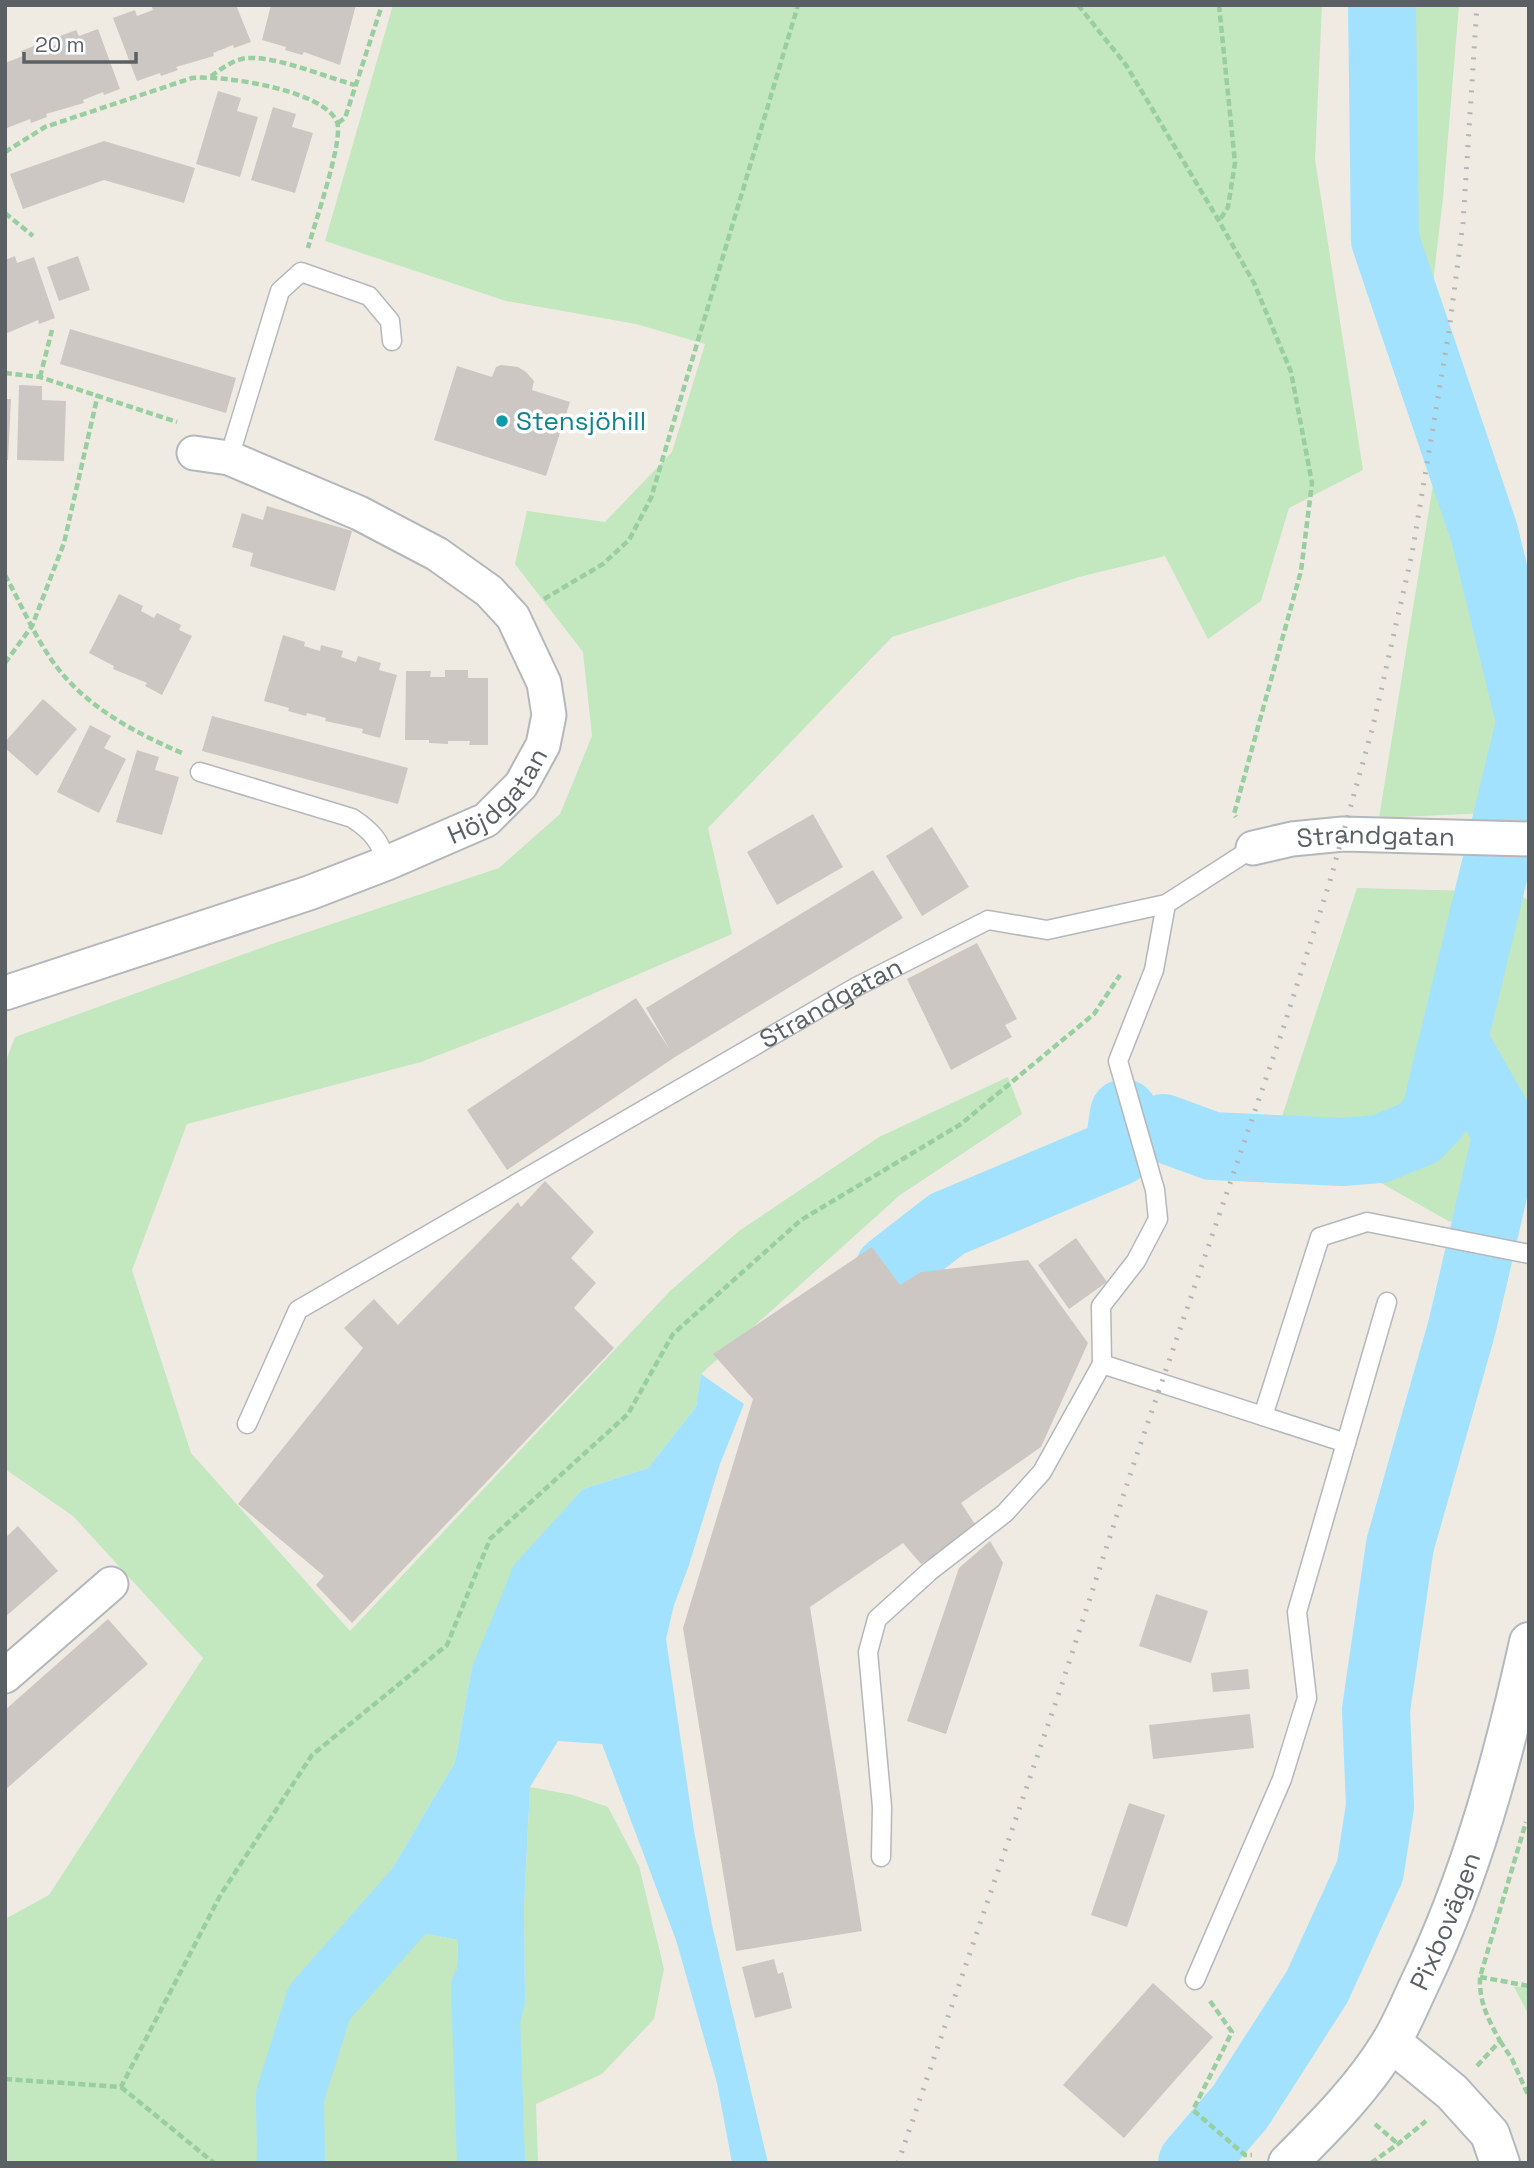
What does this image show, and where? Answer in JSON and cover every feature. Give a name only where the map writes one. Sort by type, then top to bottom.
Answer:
[{"type":"street","name":"Höjdgatan","points":[[5,993],[156,945],[387,863],[486,820],[521,785],[543,745],[549,715],[544,683],[513,617],[489,592],[438,554],[359,513],[229,458],[194,453]]},
{"type":"street","name":"Strandgatan","points":[[1253,848],[1292,839],[1343,834],[1529,839]]},
{"type":"street","points":[[5,1676],[111,1584]]},
{"type":"street","name":"Pixbovägen","points":[[1288,2163],[1348,2100],[1391,2042],[1438,1945],[1458,1896],[1493,1787],[1529,1642]]},
{"type":"street","points":[[1391,2042],[1452,2092],[1490,2134],[1500,2163]]},
{"type":"lane","points":[[229,458],[280,291],[300,272],[369,296],[390,321],[392,341]]},
{"type":"lane","points":[[200,772],[352,818],[370,829],[380,843],[387,863]]},
{"type":"lane","name":"Strandgatan","points":[[247,1424],[298,1310],[856,987],[988,920],[1047,930],[1167,904],[1253,848]]},
{"type":"lane","points":[[881,1857],[882,1807],[868,1652],[877,1619],[930,1570],[1005,1513],[1042,1472],[1102,1364],[1101,1307],[1136,1261],[1158,1219],[1155,1190],[1118,1061],[1154,970],[1167,904]]},
{"type":"lane","points":[[1263,1416],[1320,1237],[1367,1222],[1528,1253]]},
{"type":"lane","points":[[1195,1980],[1282,1779],[1307,1698],[1297,1612],[1387,1302]]},
{"type":"lane","points":[[1102,1364],[1346,1443]]},
{"type":"path","points":[[338,123],[345,118],[382,5]]},
{"type":"path","points":[[513,617],[603,564],[629,540],[650,498],[799,5]]},
{"type":"path","points":[[1078,5],[1126,65],[1219,221],[1254,283],[1291,372],[1312,483],[1301,571],[1234,814],[1253,848]]},
{"type":"path","points":[[1219,5],[1236,163],[1228,207],[1219,221]]},
{"type":"path","points":[[211,76],[232,62],[251,57],[286,64],[355,85]]},
{"type":"path","points":[[5,152],[45,127],[192,78],[211,76],[301,94],[330,113],[338,123],[337,147],[300,272]]},
{"type":"path","points":[[5,213],[33,236]]},
{"type":"path","points":[[40,377],[52,330]]},
{"type":"path","points":[[5,373],[40,377],[177,422],[194,453]]},
{"type":"path","points":[[5,663],[32,626],[64,543],[98,394]]},
{"type":"path","points":[[5,575],[46,652],[65,677],[114,718],[149,738],[201,761],[200,772]]},
{"type":"path","points":[[121,2087],[221,1894],[312,1755],[447,1645],[490,1539],[628,1414],[673,1334],[801,1220],[961,1124],[1094,1014],[1123,970]]},
{"type":"path","points":[[1529,1810],[1480,1977],[1529,1986]]},
{"type":"path","points":[[1195,1980],[1232,2032],[1193,2110],[1245,2155]]},
{"type":"path","points":[[1500,2041],[1512,2059],[1529,2097]]},
{"type":"path","points":[[5,2079],[121,2087],[214,2163]]},
{"type":"green space","points":[[393,5],[1322,5],[1315,159],[1363,470],[1289,508],[1261,601],[1208,639],[1165,556],[1079,577],[892,637],[708,828],[732,934],[553,1011],[421,1062],[187,1124],[132,1270],[191,1453],[350,1631],[670,1291],[739,1231],[879,1137],[1008,1077],[1022,1114],[900,1195],[701,1374],[696,1407],[648,1468],[583,1489],[472,1667],[455,1762],[382,1886],[380,1925],[458,1940],[455,2023],[525,2002],[524,1907],[530,1787],[573,1795],[608,1807],[639,1866],[664,1969],[654,2019],[602,2074],[536,2104],[538,2163],[5,2163],[5,1919],[49,1895],[203,1658],[73,1516],[5,1469],[5,1063],[15,1037],[272,944],[499,868],[560,814],[592,736],[583,652],[515,564],[527,511],[605,522],[672,452],[705,344],[636,324],[506,301],[325,241]]},
{"type":"green space","points":[[1406,5],[1459,5],[1443,198],[1429,317],[1396,228],[1397,110]]},
{"type":"green space","points":[[1438,454],[1473,549],[1501,717],[1488,813],[1379,818]]},
{"type":"green space","points":[[1357,888],[1512,892],[1529,900],[1529,1167],[1450,1222],[1360,1171],[1267,1162]]},
{"type":"green space","points":[[1529,1986],[1529,2015],[1514,1987]]},
{"type":"water","points":[[701,1374],[744,1404],[720,1464],[674,1605],[666,1639],[694,1831],[712,1925],[768,2163],[732,2163],[717,2083],[676,1940],[602,1744],[558,1741],[530,1787],[524,1907],[525,2002],[505,2084],[470,2079],[455,2023],[458,1940],[380,1925],[382,1886],[455,1762],[472,1667],[514,1565],[583,1489],[648,1468],[696,1407]]},
{"type":"building","points":[[151,5],[236,5],[251,42],[234,48],[233,45],[213,53],[214,56],[176,67],[178,70],[161,76],[160,73],[137,81],[113,18],[135,10],[137,16],[153,10]]},
{"type":"building","points":[[271,5],[356,5],[340,65],[304,52],[302,55],[285,50],[286,47],[262,40]]},
{"type":"building","points":[[98,29],[120,89],[104,95],[103,92],[83,100],[84,103],[46,114],[47,117],[31,123],[30,119],[7,128],[5,63],[23,56],[21,51],[42,43],[44,49],[57,44],[55,38],[76,30],[79,36]]},
{"type":"building","points":[[218,91],[241,98],[237,111],[258,117],[240,177],[196,164]]},
{"type":"building","points":[[273,107],[296,114],[292,127],[313,133],[295,193],[251,180]]},
{"type":"building","points":[[104,141],[195,168],[184,203],[104,180],[23,209],[10,174]]},
{"type":"building","points":[[15,256],[17,263],[34,257],[55,318],[39,324],[38,320],[5,334],[5,260]]},
{"type":"building","points":[[78,256],[90,290],[59,301],[47,267]]},
{"type":"building","points":[[70,329],[236,378],[226,413],[60,364]]},
{"type":"building","name":"Stensjöhill","points":[[457,366],[492,377],[496,367],[518,367],[526,372],[534,381],[532,390],[570,402],[546,476],[434,440]]},
{"type":"building","points":[[19,385],[42,386],[42,400],[66,401],[64,461],[17,460]]},
{"type":"building","points":[[5,399],[11,399],[8,460],[5,460]]},
{"type":"building","points":[[267,506],[352,531],[335,591],[250,566],[253,553],[232,547],[242,513],[263,520]]},
{"type":"building","points":[[119,594],[143,606],[141,611],[154,618],[157,613],[181,625],[179,630],[192,636],[162,695],[145,686],[147,683],[113,669],[114,666],[89,653]]},
{"type":"building","points":[[283,635],[305,642],[304,646],[320,651],[321,645],[343,651],[341,657],[356,662],[358,656],[381,663],[379,670],[397,675],[380,738],[362,733],[363,729],[325,721],[326,718],[307,713],[306,716],[288,711],[289,708],[264,701]]},
{"type":"building","points":[[445,670],[468,670],[468,678],[488,678],[488,745],[469,745],[470,741],[448,741],[448,744],[429,743],[429,740],[405,740],[406,671],[431,671],[430,677],[445,677]]},
{"type":"building","points":[[43,699],[77,729],[37,776],[5,748],[5,742]]},
{"type":"building","points":[[212,716],[408,768],[398,804],[202,751]]},
{"type":"building","points":[[90,725],[111,736],[104,748],[126,759],[99,813],[57,792]]},
{"type":"building","points":[[137,750],[159,757],[155,770],[179,777],[162,835],[116,822]]},
{"type":"building","points":[[813,814],[843,867],[777,905],[747,852]]},
{"type":"building","points":[[932,827],[969,887],[922,916],[886,856]]},
{"type":"building","points":[[873,870],[903,918],[675,1057],[507,1170],[467,1110],[636,998],[670,1050],[646,1008]]},
{"type":"building","points":[[977,943],[1017,1019],[1005,1025],[1012,1037],[951,1070],[907,979]]},
{"type":"building","points":[[545,1181],[594,1232],[571,1258],[596,1283],[574,1308],[614,1348],[352,1623],[316,1585],[324,1576],[238,1504],[363,1348],[344,1328],[374,1299],[398,1325],[518,1202],[521,1207]]},
{"type":"building","points":[[1076,1238],[1107,1282],[1069,1309],[1038,1265]]},
{"type":"building","points":[[872,1247],[900,1285],[921,1272],[1028,1260],[1088,1343],[1041,1447],[961,1503],[977,1527],[921,1564],[903,1543],[810,1607],[862,1931],[736,1951],[683,1628],[753,1399],[713,1354]]},
{"type":"building","points":[[18,1526],[58,1571],[5,1617],[5,1538]]},
{"type":"building","points":[[990,1541],[1003,1563],[946,1734],[907,1721],[959,1568]]},
{"type":"building","points":[[1156,1594],[1208,1611],[1191,1663],[1139,1646]]},
{"type":"building","points":[[108,1619],[148,1664],[5,1790],[5,1710]]},
{"type":"building","points":[[1248,1669],[1250,1689],[1213,1692],[1211,1673]]},
{"type":"building","points":[[1250,1714],[1254,1748],[1153,1759],[1149,1725]]},
{"type":"building","points":[[1129,1803],[1165,1815],[1127,1927],[1091,1915]]},
{"type":"building","points":[[774,1959],[778,1974],[783,1972],[792,2008],[755,2018],[742,1967]]},
{"type":"building","points":[[1153,1983],[1213,2037],[1124,2138],[1063,2085]]},
{"type":"waterway","points":[[1382,5],[1385,240],[1484,532],[1529,716]]},
{"type":"waterway","points":[[1163,1128],[1212,1146],[1342,1152],[1379,1149],[1419,1133],[1435,1116],[1529,728]]},
{"type":"waterway","points":[[1192,2163],[1240,2107],[1317,1987],[1370,1871],[1380,1806],[1376,1710],[1400,1545],[1462,1327],[1507,1134],[1454,1041]]},
{"type":"waterway","points":[[889,1269],[947,1224],[1118,1152],[1124,1113]]},
{"type":"waterway","points":[[291,2163],[290,2096],[319,2003],[449,1856]]},
{"type":"waterway","points":[[485,1988],[491,2163]]},
{"type":"railway","points":[[898,2163],[1283,1029],[1330,881],[1373,726],[1412,554],[1449,331],[1463,223],[1477,5]]},
{"type":"place","name":"Stensjöhill","points":[[502,421]]}]
